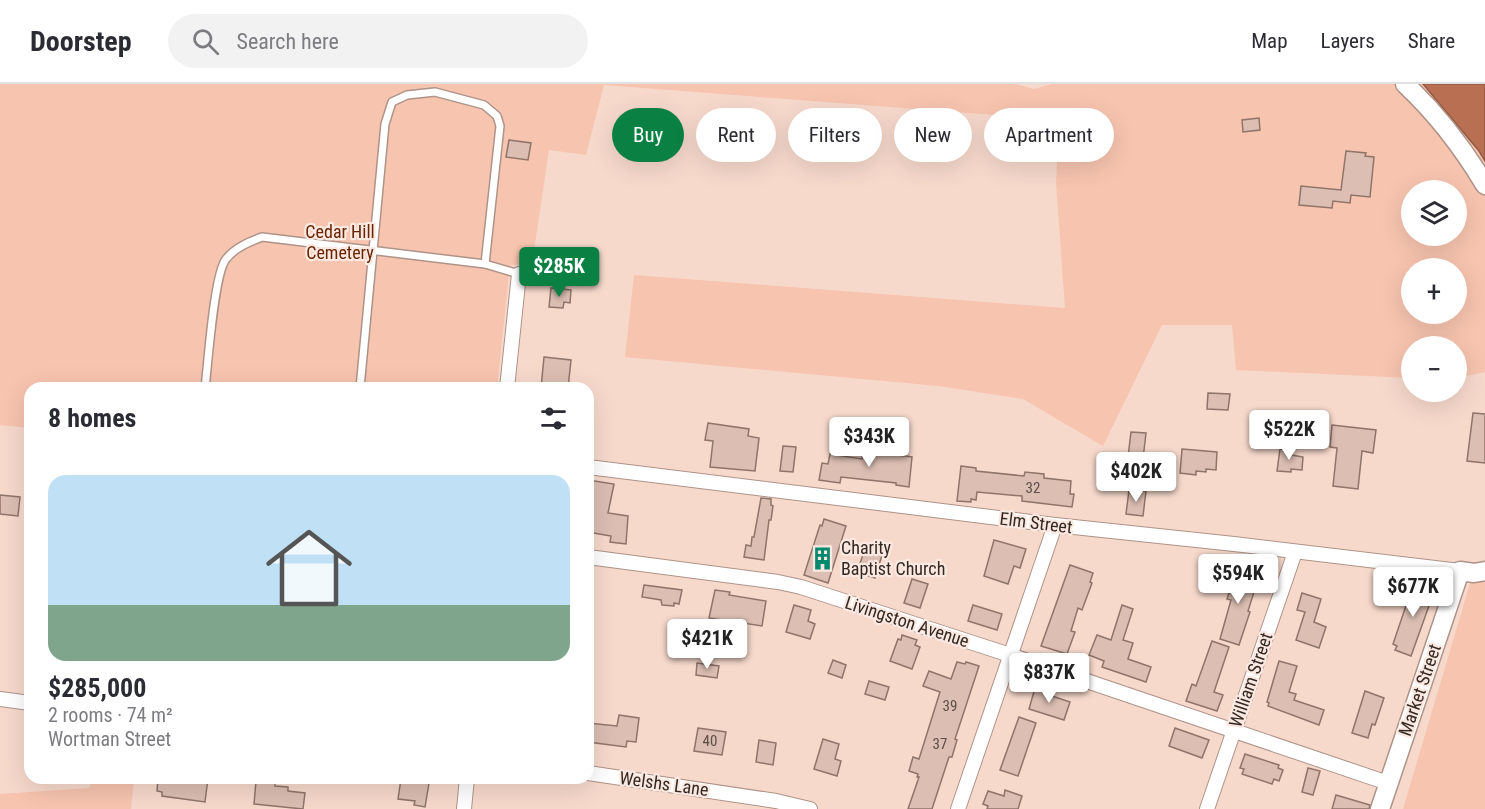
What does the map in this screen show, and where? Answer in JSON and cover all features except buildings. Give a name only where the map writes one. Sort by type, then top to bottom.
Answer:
[{"type":"street","points":[[1405,84],[1447,130],[1485,185]]},
{"type":"street","points":[[508,382],[519,274]]},
{"type":"street","name":"Elm Street","points":[[594,468],[1055,525],[1474,573],[1485,571]]},
{"type":"street","points":[[958,809],[1055,525]]},
{"type":"street","name":"William Street","points":[[1208,809],[1295,552]]},
{"type":"street","name":"Livingston Avenue","points":[[594,558],[790,584],[1010,655],[1388,783]]},
{"type":"street","name":"Market Street","points":[[1380,809],[1460,571]]},
{"type":"street","points":[[0,699],[24,701]]},
{"type":"street","name":"Welshs Lane","points":[[594,774],[776,801],[810,809]]},
{"type":"street","points":[[464,809],[466,784]]},
{"type":"lane","points":[[361,382],[384,124],[392,102],[407,95],[435,92],[484,105],[497,116],[500,126],[485,264]]},
{"type":"lane","points":[[206,382],[216,288],[225,260],[243,245],[262,237],[485,264],[519,274]]},
{"type":"green space","name":"Cedar Hill Cemetery","points":[[0,84],[1016,84],[1034,89],[1052,84],[1423,84],[1485,161],[1485,372],[1467,376],[1467,336],[1401,336],[1401,378],[1236,370],[1232,325],[1162,325],[1103,446],[1023,399],[938,386],[625,357],[634,275],[1065,308],[1056,183],[1057,162],[1114,162],[1114,108],[984,108],[984,114],[972,113],[972,108],[903,108],[604,85],[586,155],[549,150],[532,264],[510,265],[498,382],[24,382],[24,427],[0,425]]},
{"type":"green space","points":[[1471,580],[1485,582],[1485,809],[1403,809]]},
{"type":"green space","points":[[91,784],[134,784],[131,809],[0,809],[0,794],[89,788]]},
{"type":"shaded area","points":[[1423,84],[1485,84],[1485,161],[1479,151]]},
{"type":"place","name":"Charity Baptist Church","points":[[823,558]]}]
